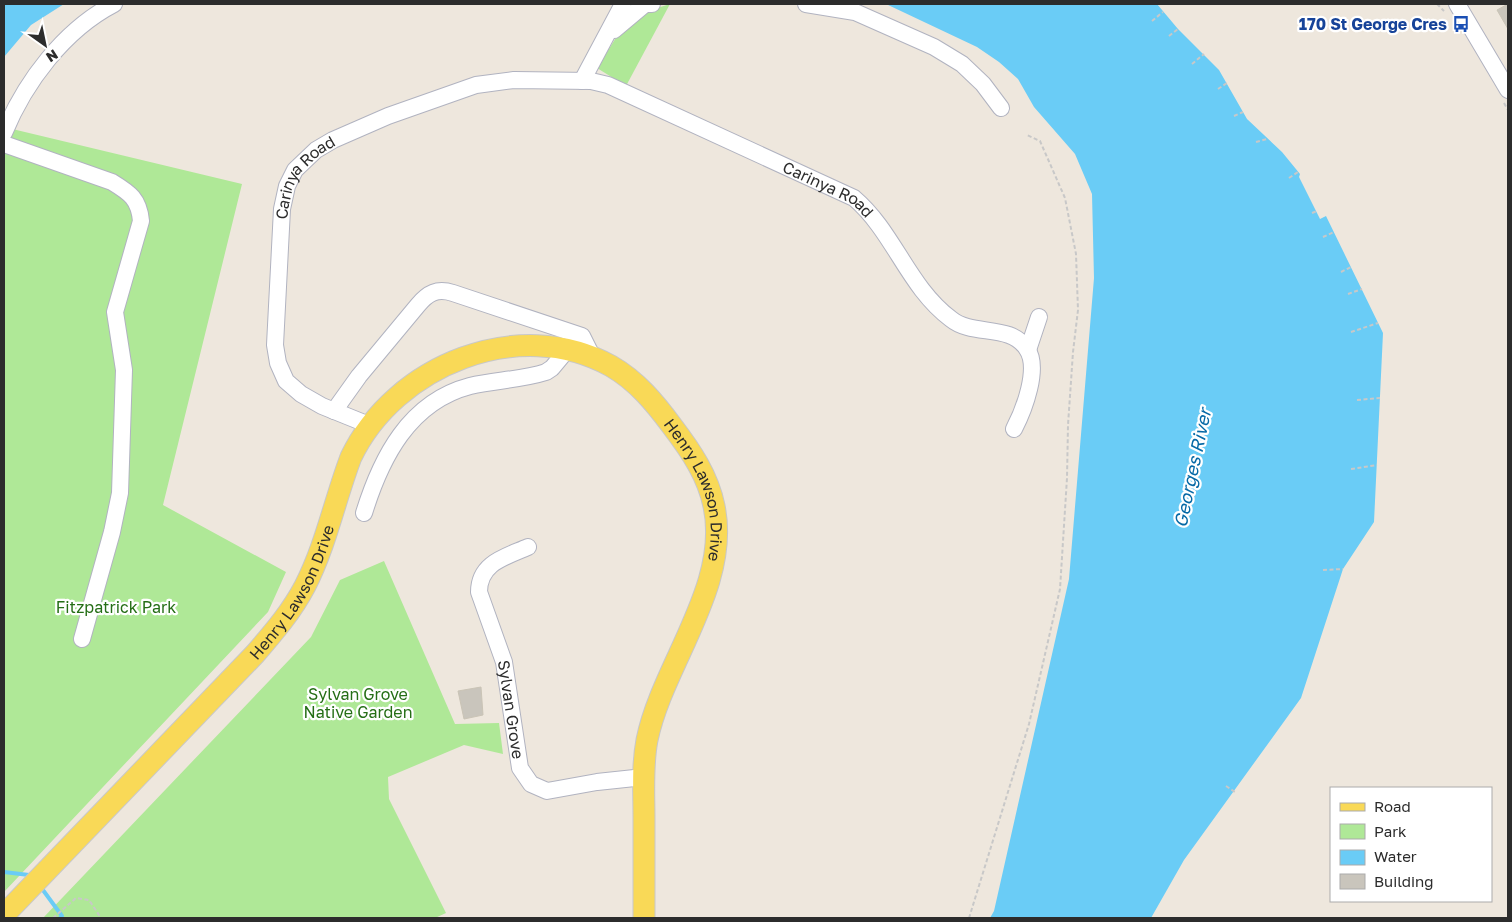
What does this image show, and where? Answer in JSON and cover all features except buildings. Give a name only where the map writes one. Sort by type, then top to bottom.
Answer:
[{"type":"main road","name":"Henry Lawson Drive","points":[[4,915],[255,654],[282,622],[302,592],[315,564],[345,473],[359,440],[369,425],[395,396],[411,384],[462,358],[492,350],[521,347],[567,350],[594,358],[633,381],[671,424],[703,471],[716,517],[717,540],[709,578],[654,716],[647,740],[644,777],[644,918]]},
{"type":"street","points":[[4,133],[11,116],[39,71],[72,35],[114,4]]},
{"type":"street","points":[[582,81],[623,4]]},
{"type":"street","points":[[604,40],[622,21],[645,4],[652,4]]},
{"type":"street","points":[[806,4],[855,12],[934,47],[962,64],[983,84],[1001,108]]},
{"type":"street","points":[[1458,4],[1508,90]]},
{"type":"street","name":"Carinya Road","points":[[369,425],[312,401],[292,386],[280,371],[276,355],[282,209],[287,186],[295,170],[316,150],[333,140],[388,116],[470,88],[504,80],[582,81],[608,85],[854,198],[877,221],[924,293],[951,319],[966,327],[1014,336],[1028,350]]},
{"type":"street","points":[[4,144],[112,182],[128,192],[140,206],[141,221],[115,312],[124,370],[120,493],[112,532],[82,639]]},
{"type":"street","points":[[334,411],[359,376],[418,305],[431,293],[438,291],[453,293],[582,336],[594,358]]},
{"type":"street","points":[[1014,429],[1025,407],[1030,391],[1031,359],[1028,350],[1039,317]]},
{"type":"street","points":[[364,513],[385,457],[406,427],[424,410],[458,390],[546,372],[552,368],[567,350]]},
{"type":"street","name":"Sylvan Grove","points":[[528,547],[492,563],[481,576],[479,584],[504,662],[520,768],[530,784],[547,791],[597,782],[644,777]]},
{"type":"path","points":[[1152,21],[1163,12]]},
{"type":"path","points":[[1169,36],[1178,29]]},
{"type":"path","points":[[1192,64],[1204,54]]},
{"type":"path","points":[[1218,90],[1227,84]]},
{"type":"path","points":[[1234,116],[1243,112]]},
{"type":"path","points":[[969,918],[1029,724],[1060,589],[1067,478],[1068,425],[1078,310],[1076,254],[1065,198],[1040,141],[1027,135]]},
{"type":"path","points":[[1256,142],[1267,139]]},
{"type":"path","points":[[1289,178],[1298,172]]},
{"type":"path","points":[[1312,213],[1316,211]]},
{"type":"path","points":[[1323,237],[1334,232]]},
{"type":"path","points":[[1341,272],[1351,267]]},
{"type":"path","points":[[1348,294],[1362,289]]},
{"type":"path","points":[[1351,332],[1378,323]]},
{"type":"path","points":[[1357,400],[1380,398]]},
{"type":"path","points":[[1351,469],[1377,465]]},
{"type":"path","points":[[1323,570],[1343,569]]},
{"type":"path","points":[[4,743],[4,750]]},
{"type":"path","points":[[1226,786],[1235,792]]},
{"type":"path","points":[[53,918],[76,898],[89,900],[101,918]]},
{"type":"green space","points":[[670,4],[626,86],[597,68],[629,17]]},
{"type":"green space","name":"Fitzpatrick Park","points":[[4,127],[242,184],[163,505],[286,572],[268,612],[4,892]]},
{"type":"green space","name":"Sylvan Grove Native Garden","points":[[384,561],[455,724],[499,723],[503,754],[464,745],[388,777],[389,799],[446,913],[435,918],[43,918],[311,637],[340,580]]},
{"type":"water","points":[[4,4],[64,4],[31,25],[4,57]]},
{"type":"water","name":"Georges River","points":[[886,4],[1157,4],[1178,29],[1219,70],[1247,119],[1282,152],[1300,174],[1299,177],[1320,219],[1326,216],[1383,333],[1374,522],[1343,569],[1301,698],[1184,860],[1151,918],[990,918],[994,911],[1069,579],[1094,278],[1092,194],[1075,154],[1034,107],[1018,79],[999,62],[977,47]]},
{"type":"waterway","points":[[4,872],[29,875],[31,877]]},
{"type":"waterway","points":[[40,886],[62,916],[60,918]]},
{"type":"place","name":"170 St George Cres","points":[[1461,24]]}]
